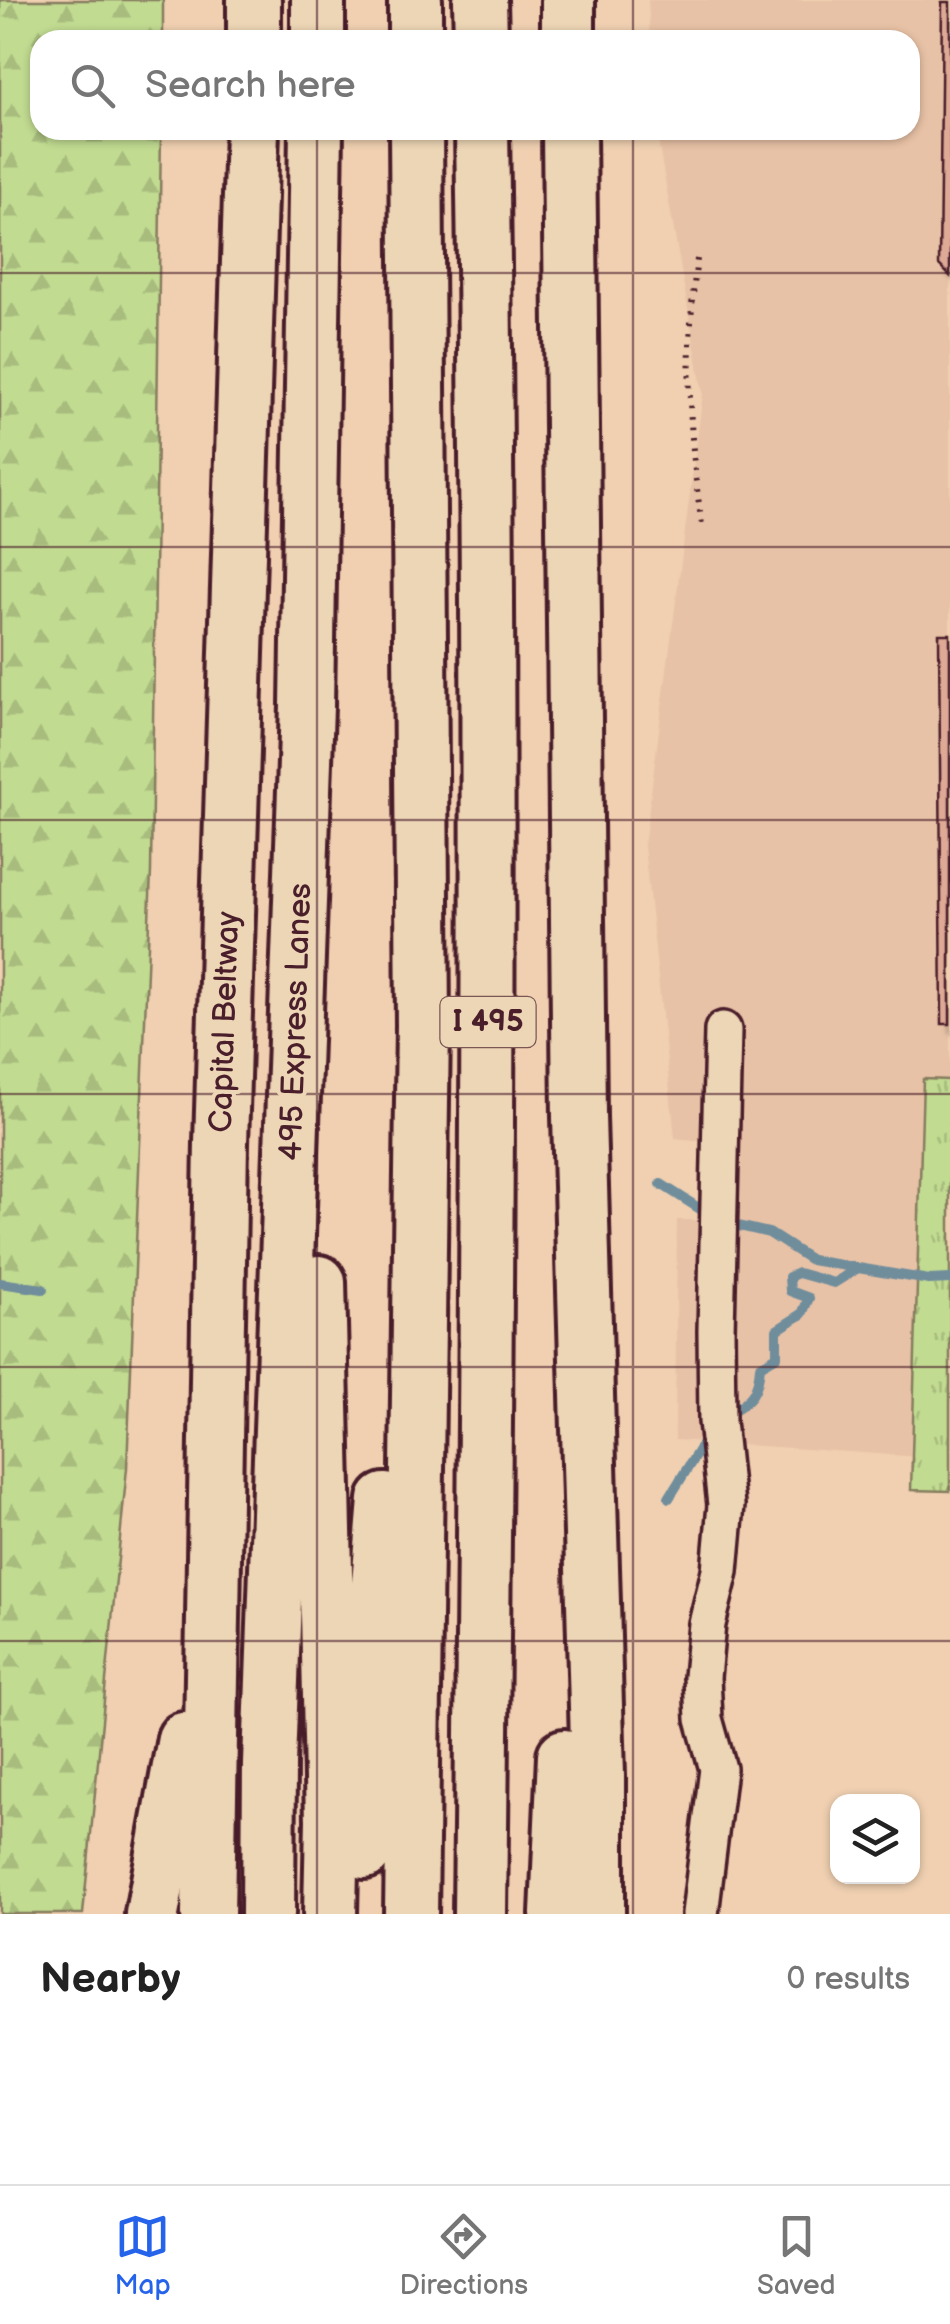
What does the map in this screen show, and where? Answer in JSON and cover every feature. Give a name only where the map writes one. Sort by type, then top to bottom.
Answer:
[{"type":"highway","points":[[254,0],[254,30]]},
{"type":"highway","points":[[318,0],[318,30]]},
{"type":"highway","points":[[415,0],[415,30]]},
{"type":"highway","points":[[480,0],[481,30]]},
{"type":"highway","points":[[568,0],[568,30]]},
{"type":"highway","name":"Capital Beltway","points":[[208,1914],[214,1464],[252,140]]},
{"type":"highway","name":"495 Express Lanes","points":[[268,1914],[269,1764],[308,706],[316,140]]},
{"type":"highway","name":"I 495","points":[[412,1914],[423,1025],[416,140]]},
{"type":"highway","name":"I 495","points":[[480,1914],[488,1176],[489,534],[482,140]]},
{"type":"highway","points":[[569,140],[579,1117],[598,1914]]},
{"type":"highway","points":[[308,706],[332,1820],[330,1914]]},
{"type":"highway","points":[[362,1914],[372,1656],[423,1025]]},
{"type":"highway","points":[[557,1914],[585,1321]]},
{"type":"highway","points":[[152,1914],[182,1749],[214,1464]]},
{"type":"lane","points":[[700,1914],[718,1769],[704,1719],[702,1677],[707,1624],[720,1571],[726,1505],[717,1421],[716,1331],[722,1030]]},
{"type":"path","points":[[697,258],[690,313],[690,429],[702,525]]},
{"type":"shaded area","points":[[648,0],[950,0],[950,1459],[675,1440],[677,1220],[700,1220],[700,1141],[675,1138],[644,846],[703,393],[658,140],[920,140],[920,30],[650,30]]},
{"type":"green space","points":[[0,0],[163,0],[163,30],[30,30],[30,140],[161,140],[151,871],[127,1468],[83,1914],[0,1914]]},
{"type":"green space","points":[[923,1079],[950,1080],[950,1491],[911,1490]]},
{"type":"building","points":[[942,2],[950,2],[950,276],[939,265]]},
{"type":"building","points":[[939,634],[950,634],[950,1024],[942,1024]]},
{"type":"waterway","points":[[661,1184],[711,1216]]},
{"type":"waterway","points":[[726,1223],[769,1233],[811,1260],[929,1280],[950,1279]]},
{"type":"waterway","points":[[726,1415],[751,1396],[760,1366],[777,1356],[777,1330],[802,1314],[809,1298],[790,1291],[789,1277],[798,1273],[834,1283],[858,1268]]},
{"type":"waterway","points":[[0,1283],[43,1289]]},
{"type":"waterway","points":[[669,1498],[708,1435]]}]
